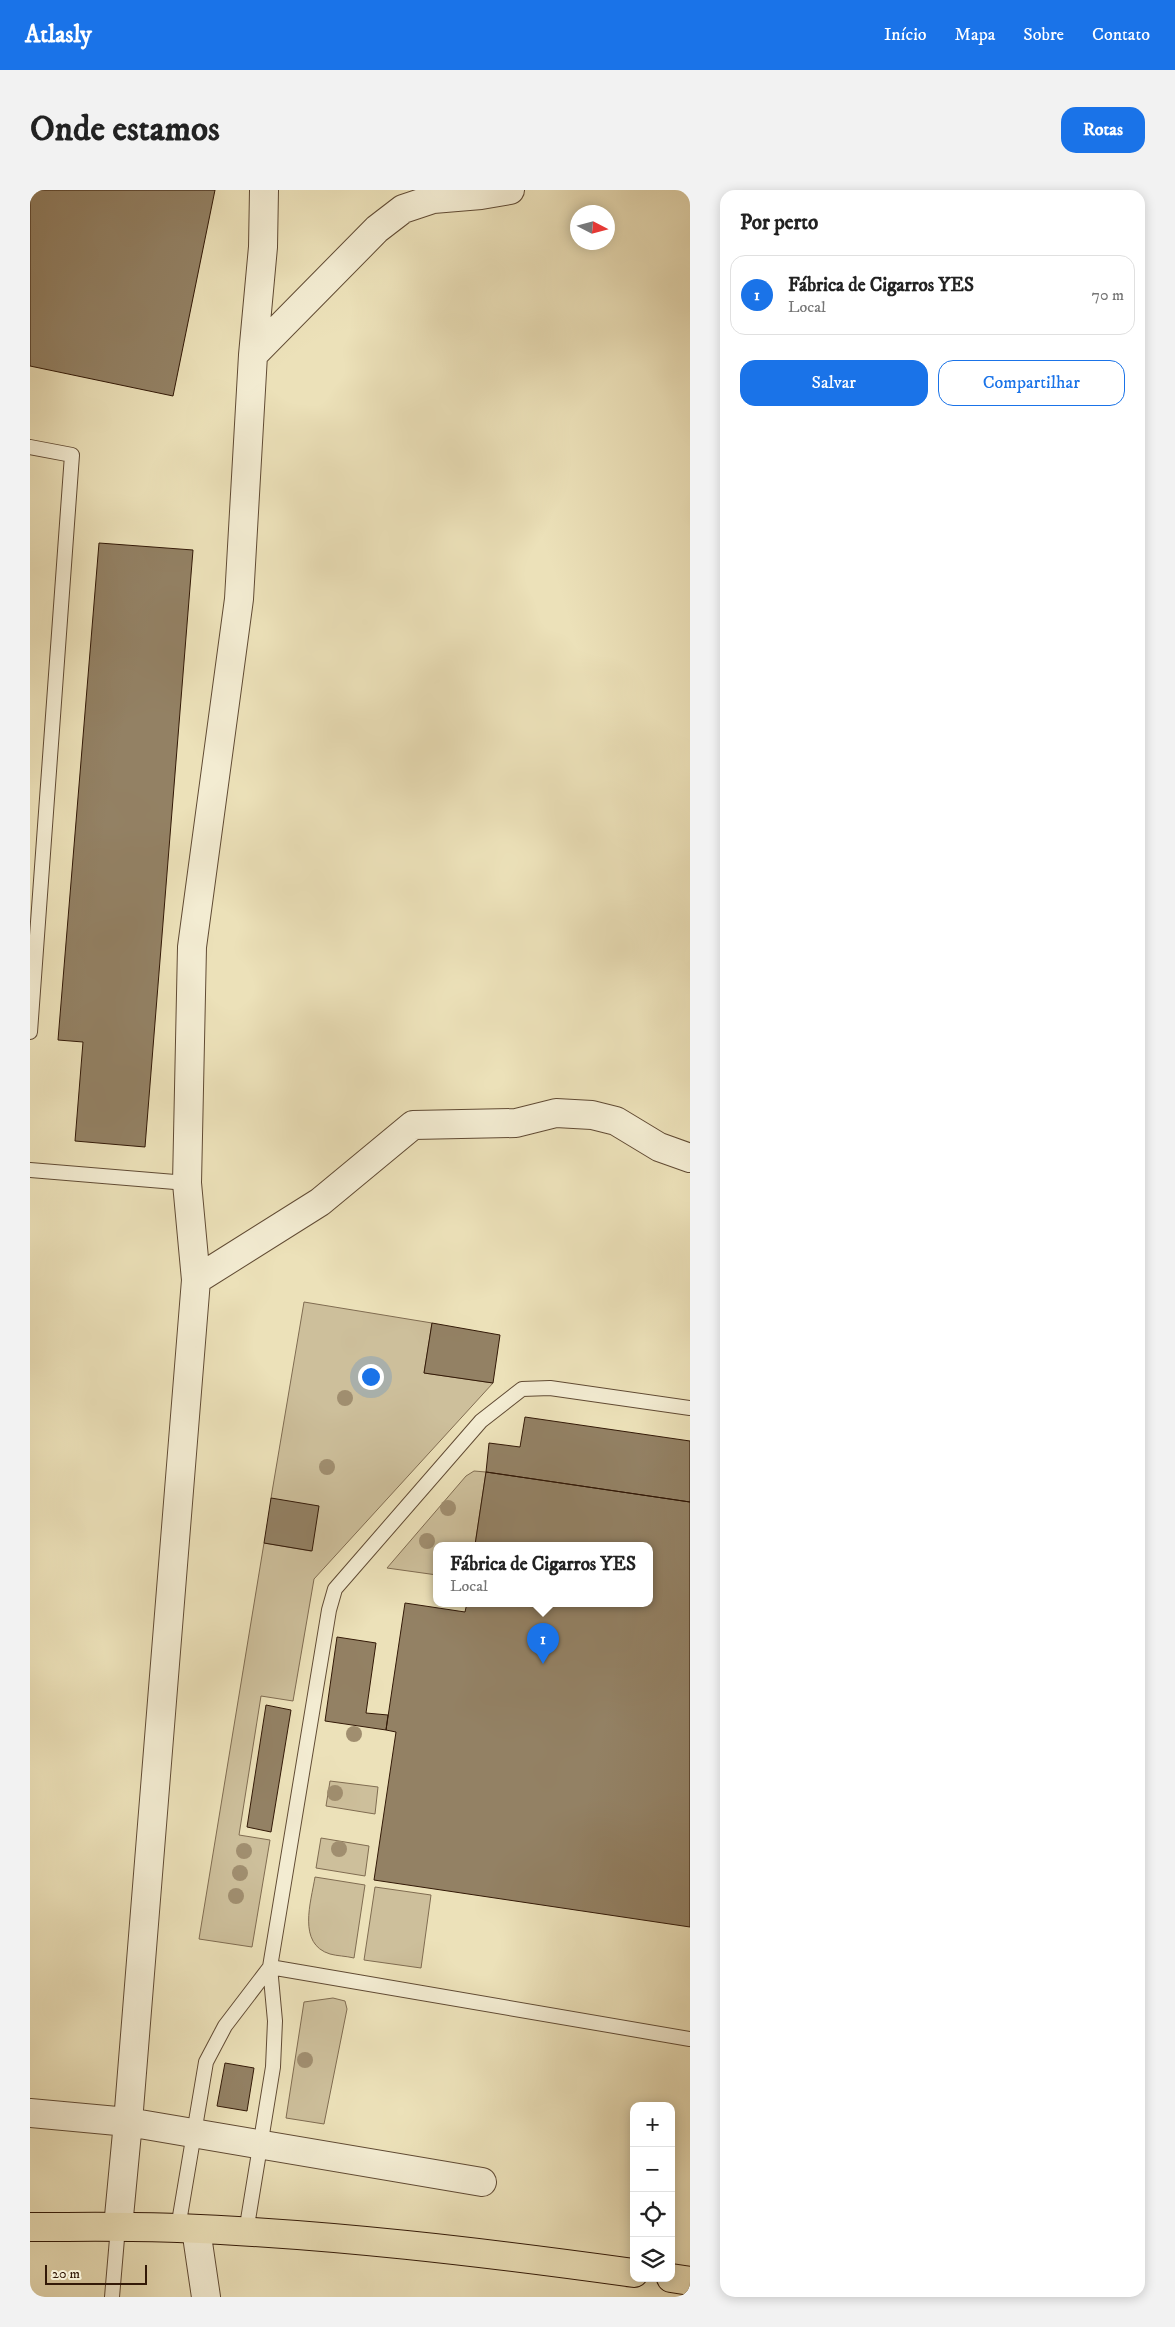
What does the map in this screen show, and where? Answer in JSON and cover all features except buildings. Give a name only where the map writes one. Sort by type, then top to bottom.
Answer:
[{"type":"main road","points":[[30,2227],[118,2227],[246,2232],[416,2245],[630,2272]]},
{"type":"main road","points":[[675,2279],[690,2281]]},
{"type":"street","points":[[118,2227],[196,1280],[187,1183],[192,947],[239,599],[254,355],[263,247],[264,190]]},
{"type":"street","points":[[254,355],[377,229],[403,209],[433,199],[481,195],[510,190]]},
{"type":"street","points":[[196,1280],[320,1202],[413,1125],[516,1123],[556,1113],[592,1115],[616,1121],[658,1148],[690,1158]]},
{"type":"street","points":[[30,2113],[128,2122],[482,2182]]},
{"type":"street","points":[[187,2229],[206,2297]]},
{"type":"lane","points":[[30,447],[72,454],[30,1032]]},
{"type":"lane","points":[[30,1170],[187,1183]]},
{"type":"lane","points":[[246,2232],[273,2067],[275,2021],[270,1968],[329,1610],[335,1589],[481,1421],[522,1389],[550,1388],[690,1408]]},
{"type":"lane","points":[[270,1968],[690,2039]]},
{"type":"lane","points":[[187,2229],[194,2133],[206,2062],[225,2026],[270,1968]]},
{"type":"lane","points":[[112,2297],[118,2227]]},
{"type":"shaded area","points":[[304,1302],[432,1323],[424,1373],[493,1383],[314,1579],[293,1701],[261,1696],[239,1835],[270,1840],[252,1947],[199,1939],[264,1543],[311,1551],[271,1498]]},
{"type":"shaded area","points":[[474,1471],[486,1472],[475,1542],[433,1542],[433,1574],[387,1568],[466,1476]]},
{"type":"shaded area","points":[[330,1781],[378,1787],[375,1814],[326,1806]]},
{"type":"shaded area","points":[[321,1838],[369,1846],[365,1876],[316,1868]]},
{"type":"shaded area","points":[[315,1877],[365,1885],[354,1958],[330,1954],[320,1949],[313,1941],[310,1932],[309,1910]]},
{"type":"shaded area","points":[[375,1887],[431,1895],[421,1968],[364,1960]]},
{"type":"shaded area","points":[[333,1998],[345,2001],[347,2009],[324,2124],[286,2118],[304,2002]]},
{"type":"place","name":"Fábrica de Cigarros YES","points":[[543,1664]]}]
